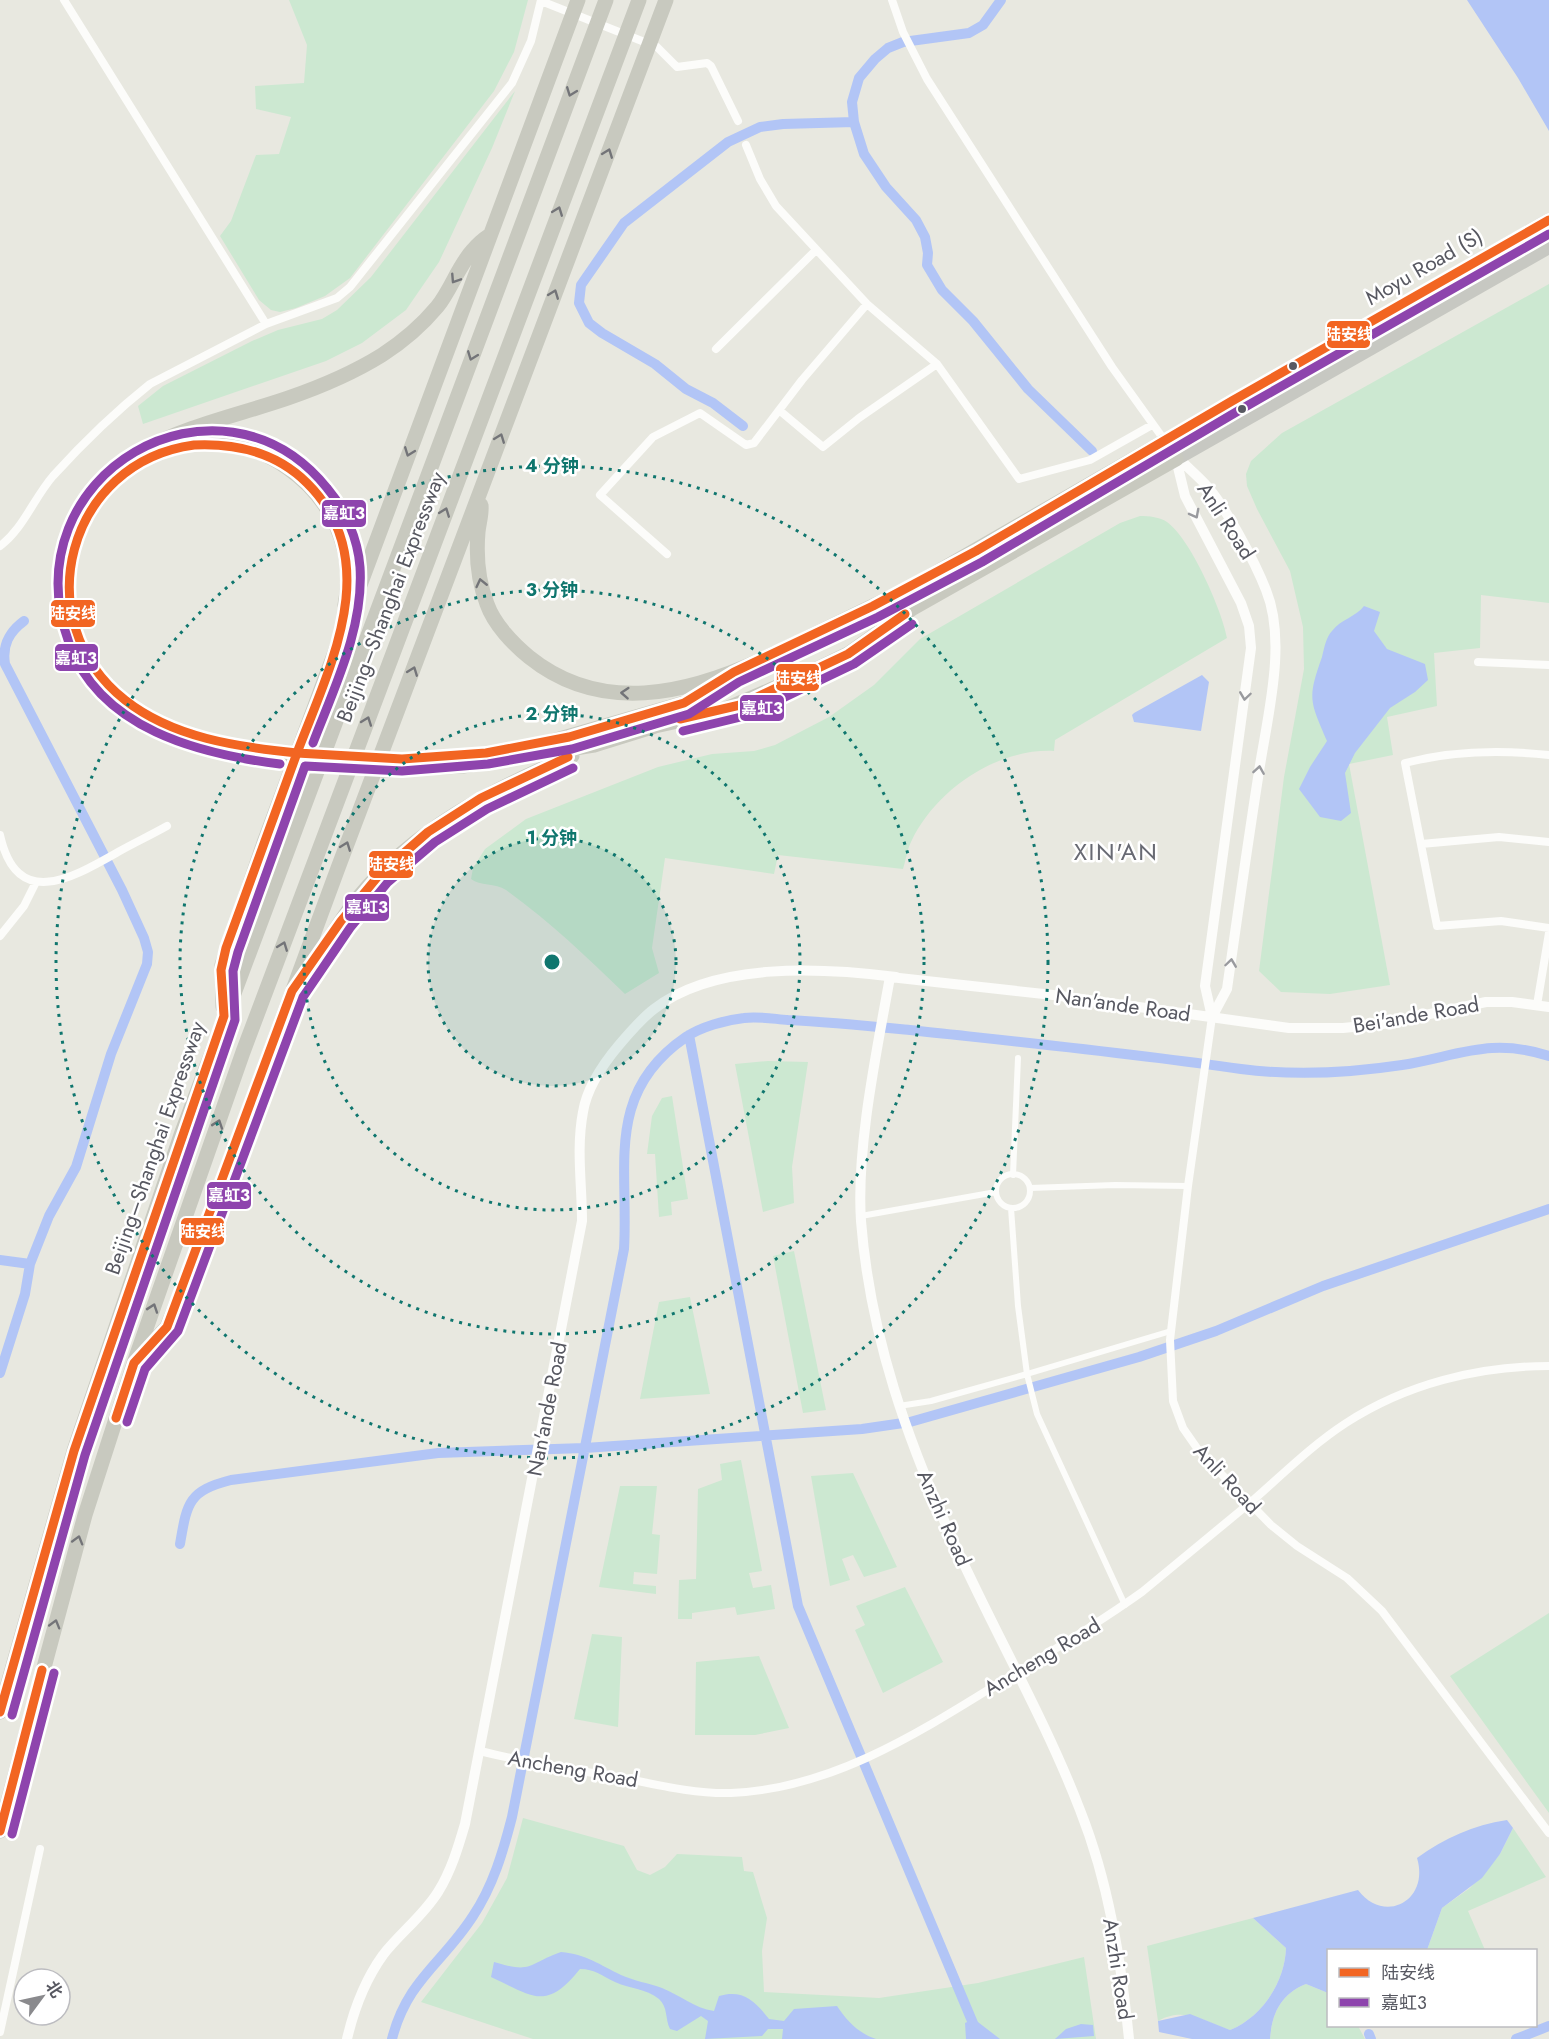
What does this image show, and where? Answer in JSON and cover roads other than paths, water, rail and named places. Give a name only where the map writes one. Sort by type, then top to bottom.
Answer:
[{"type":"highway","points":[[224,1016],[222,965],[280,796],[578,0]]},
{"type":"highway","name":"Beijing–Shanghai Expressway","points":[[0,1712],[74,1451],[224,1016],[606,0]]},
{"type":"highway","name":"Beijing–Shanghai Expressway","points":[[0,1831],[89,1504],[134,1363],[243,1052],[416,587],[639,0]]},
{"type":"highway","points":[[134,1363],[167,1327],[666,0]]},
{"type":"highway","points":[[286,757],[184,731],[143,712],[108,684],[72,628],[70,604],[61,561],[77,514],[89,494],[122,462],[162,440],[287,399],[352,372],[384,354],[412,333],[438,307],[472,250],[491,234]]},
{"type":"highway","points":[[801,641],[908,589],[1165,441]]},
{"type":"highway","points":[[65,580],[76,540],[96,499],[110,483],[146,458],[166,450],[208,443],[249,449],[280,462],[303,478],[328,509],[345,549],[348,583],[330,664]]},
{"type":"highway","points":[[813,670],[848,654],[913,608],[1176,459]]},
{"type":"highway","points":[[480,493],[482,513],[477,550],[479,577],[487,606],[502,630],[543,668],[595,689],[623,693],[683,689],[729,675]]},
{"type":"highway","points":[[594,745],[463,766],[384,765],[529,748],[688,702],[729,675],[763,659]]},
{"type":"highway","points":[[292,991],[358,898],[384,870],[420,838],[494,790],[594,745],[655,726],[719,712],[775,688]]},
{"type":"main road","name":"Moyu Road (S)","points":[[1165,441],[1549,219]]},
{"type":"main road","name":"Moyu Road (S)","points":[[1176,459],[1549,247]]},
{"type":"street","points":[[64,0],[266,324]]},
{"type":"street","points":[[892,0],[911,50],[966,141],[1176,459]]},
{"type":"street","points":[[0,546],[16,529],[53,477],[134,397],[175,370],[266,324],[337,298],[372,262],[512,83],[531,41],[541,1],[657,47],[677,67],[701,63],[711,66],[738,121]]},
{"type":"street","points":[[746,145],[768,194],[815,251],[867,304],[937,364],[1019,479],[1090,460],[1152,425]]},
{"type":"street","points":[[716,349],[815,251]]},
{"type":"street","points":[[667,554],[600,495],[653,437],[687,422],[697,414],[708,416],[739,442],[750,446],[762,435],[779,410],[867,304]]},
{"type":"street","points":[[779,410],[823,447],[859,418],[937,364]]},
{"type":"street","name":"Anli Road","points":[[1176,459],[1185,496],[1241,603],[1249,626],[1251,648],[1205,986],[1212,1017],[1170,1335],[1173,1401],[1183,1428],[1199,1451],[1249,1503],[1297,1546],[1347,1578],[1382,1611],[1549,1833]]},
{"type":"street","name":"Anli Road","points":[[1176,459],[1206,484],[1256,566],[1272,607],[1276,639],[1271,692],[1227,989],[1212,1017]]},
{"type":"street","points":[[1478,662],[1549,665]]},
{"type":"street","points":[[1549,755],[1456,754],[1406,763],[1437,926],[1501,921],[1549,928]]},
{"type":"street","points":[[0,835],[10,863],[24,878],[36,882],[54,882],[99,863],[167,826]]},
{"type":"street","points":[[1421,844],[1499,837],[1549,842]]},
{"type":"street","points":[[0,936],[24,906],[36,882]]},
{"type":"street","points":[[1537,1005],[1549,933]]},
{"type":"street","name":"Nan'ande Road","points":[[347,2039],[352,2016],[372,1973],[383,1955],[437,1893],[449,1873],[465,1824],[582,1221],[578,1152],[583,1110],[593,1083],[608,1058],[655,1008],[681,994],[713,982],[757,972],[800,970],[890,977],[1212,1017]]},
{"type":"street","name":"Anzhi Road","points":[[890,977],[865,1138],[861,1216],[874,1313],[909,1437],[957,1549],[1019,1671],[1081,1812],[1099,1866],[1120,1960],[1129,2039]]},
{"type":"street","name":"Bei'ande Road","points":[[1212,1017],[1289,1028],[1343,1028],[1383,1024],[1486,1002],[1549,1007]]},
{"type":"street","points":[[1013,1174],[1018,1058]]},
{"type":"street","points":[[1013,1174],[1025,1179],[1030,1188],[1025,1203],[1011,1208],[998,1200],[996,1192],[998,1182],[1006,1175],[1013,1174]]},
{"type":"street","points":[[1030,1188],[1116,1185],[1188,1186]]},
{"type":"street","points":[[861,1216],[996,1192]]},
{"type":"street","points":[[1011,1208],[1018,1306],[1027,1374],[1037,1414],[1125,1605]]},
{"type":"street","points":[[900,1410],[1170,1335]]},
{"type":"street","name":"Ancheng Road","points":[[480,1751],[711,1793],[780,1787],[804,1782],[854,1765],[1049,1655],[1125,1605],[1344,1424],[1402,1393],[1458,1376],[1495,1368],[1549,1366]]},
{"type":"street","points":[[0,2032],[40,1849]]},
{"type":"water","points":[[1467,0],[1549,0],[1549,131],[1518,78]]},
{"type":"water","points":[[1364,606],[1380,612],[1374,631],[1387,649],[1425,664],[1428,680],[1415,692],[1390,708],[1355,753],[1345,773],[1351,813],[1341,821],[1320,817],[1299,789],[1327,741],[1312,700],[1314,682],[1327,640],[1336,627]]},
{"type":"water","points":[[1202,675],[1209,682],[1201,731],[1134,722],[1132,715],[1134,713]]},
{"type":"water","points":[[1507,1820],[1513,1828],[1500,1854],[1482,1878],[1442,1908],[1427,1949],[1327,1949],[1327,1993],[1306,1984],[1290,1993],[1279,2006],[1273,2021],[1270,2039],[1192,2039],[1159,2032],[1158,2021],[1190,2014],[1230,2030],[1242,2024],[1262,2007],[1270,1997],[1281,1973],[1286,1948],[1253,1918],[1358,1890],[1380,1906],[1392,1907],[1402,1903],[1411,1896],[1417,1886],[1419,1873],[1417,1858],[1460,1833]]},
{"type":"water","points":[[561,1952],[585,1958],[626,1977],[662,1988],[700,2007],[714,2011],[719,1996],[727,1994],[742,1995],[759,2007],[769,2019],[784,2021],[794,2009],[837,2006],[854,2026],[876,2039],[782,2039],[783,2029],[768,2029],[762,2036],[705,2039],[708,2021],[701,2016],[677,2031],[670,2029],[664,2006],[654,1995],[620,1984],[590,1970],[580,1969],[558,1991],[539,1996],[518,1990],[491,1977],[494,1962],[523,1967]]},
{"type":"water","points":[[974,2019],[1000,2039],[966,2039],[965,2023]]},
{"type":"water","points":[[1081,2024],[1093,2025],[1094,2036],[1055,2039],[1066,2029]]},
{"type":"waterway","points":[[1001,0],[983,25],[969,33],[903,42],[888,48],[859,78],[852,102],[854,122],[864,154],[886,187],[916,220],[925,237],[928,253],[927,265],[942,290],[973,321],[1028,389],[1092,451]]},
{"type":"waterway","points":[[743,426],[713,403],[686,389],[655,364],[589,323],[579,303],[581,285],[624,223],[728,142],[760,127],[854,122]]},
{"type":"waterway","points":[[0,1373],[25,1294],[30,1264],[49,1216],[76,1167],[111,1054],[147,964],[148,952],[122,890],[5,664],[8,640],[14,630],[24,621]]},
{"type":"waterway","points":[[392,2039],[399,2019],[416,1987],[462,1932],[480,1905],[497,1868],[509,1830],[624,1249],[626,1133],[632,1107],[642,1082],[660,1059],[686,1037],[699,1030],[729,1020],[755,1017],[910,1030],[1281,1072],[1322,1073],[1382,1068],[1491,1048],[1509,1048],[1549,1056]]},
{"type":"waterway","points":[[689,1035],[798,1606],[975,2028]]},
{"type":"waterway","points":[[180,1544],[185,1518],[192,1501],[206,1489],[231,1480],[438,1453],[585,1448],[862,1429],[910,1422],[1139,1357],[1216,1331],[1323,1286],[1549,1209]]},
{"type":"waterway","points":[[0,1260],[30,1264]]},
{"type":"waterway","points":[[1516,2039],[1549,2026]]},
{"type":"waterway","points":[[1369,2034],[1371,2039]]},
{"type":"tunnel","points":[[763,659],[801,641]]},
{"type":"tunnel","points":[[775,688],[813,671]]},
{"type":"tunnel","points":[[287,753],[385,761]]},
{"type":"district","name":"XIN'AN","points":[[1116,851]]}]
